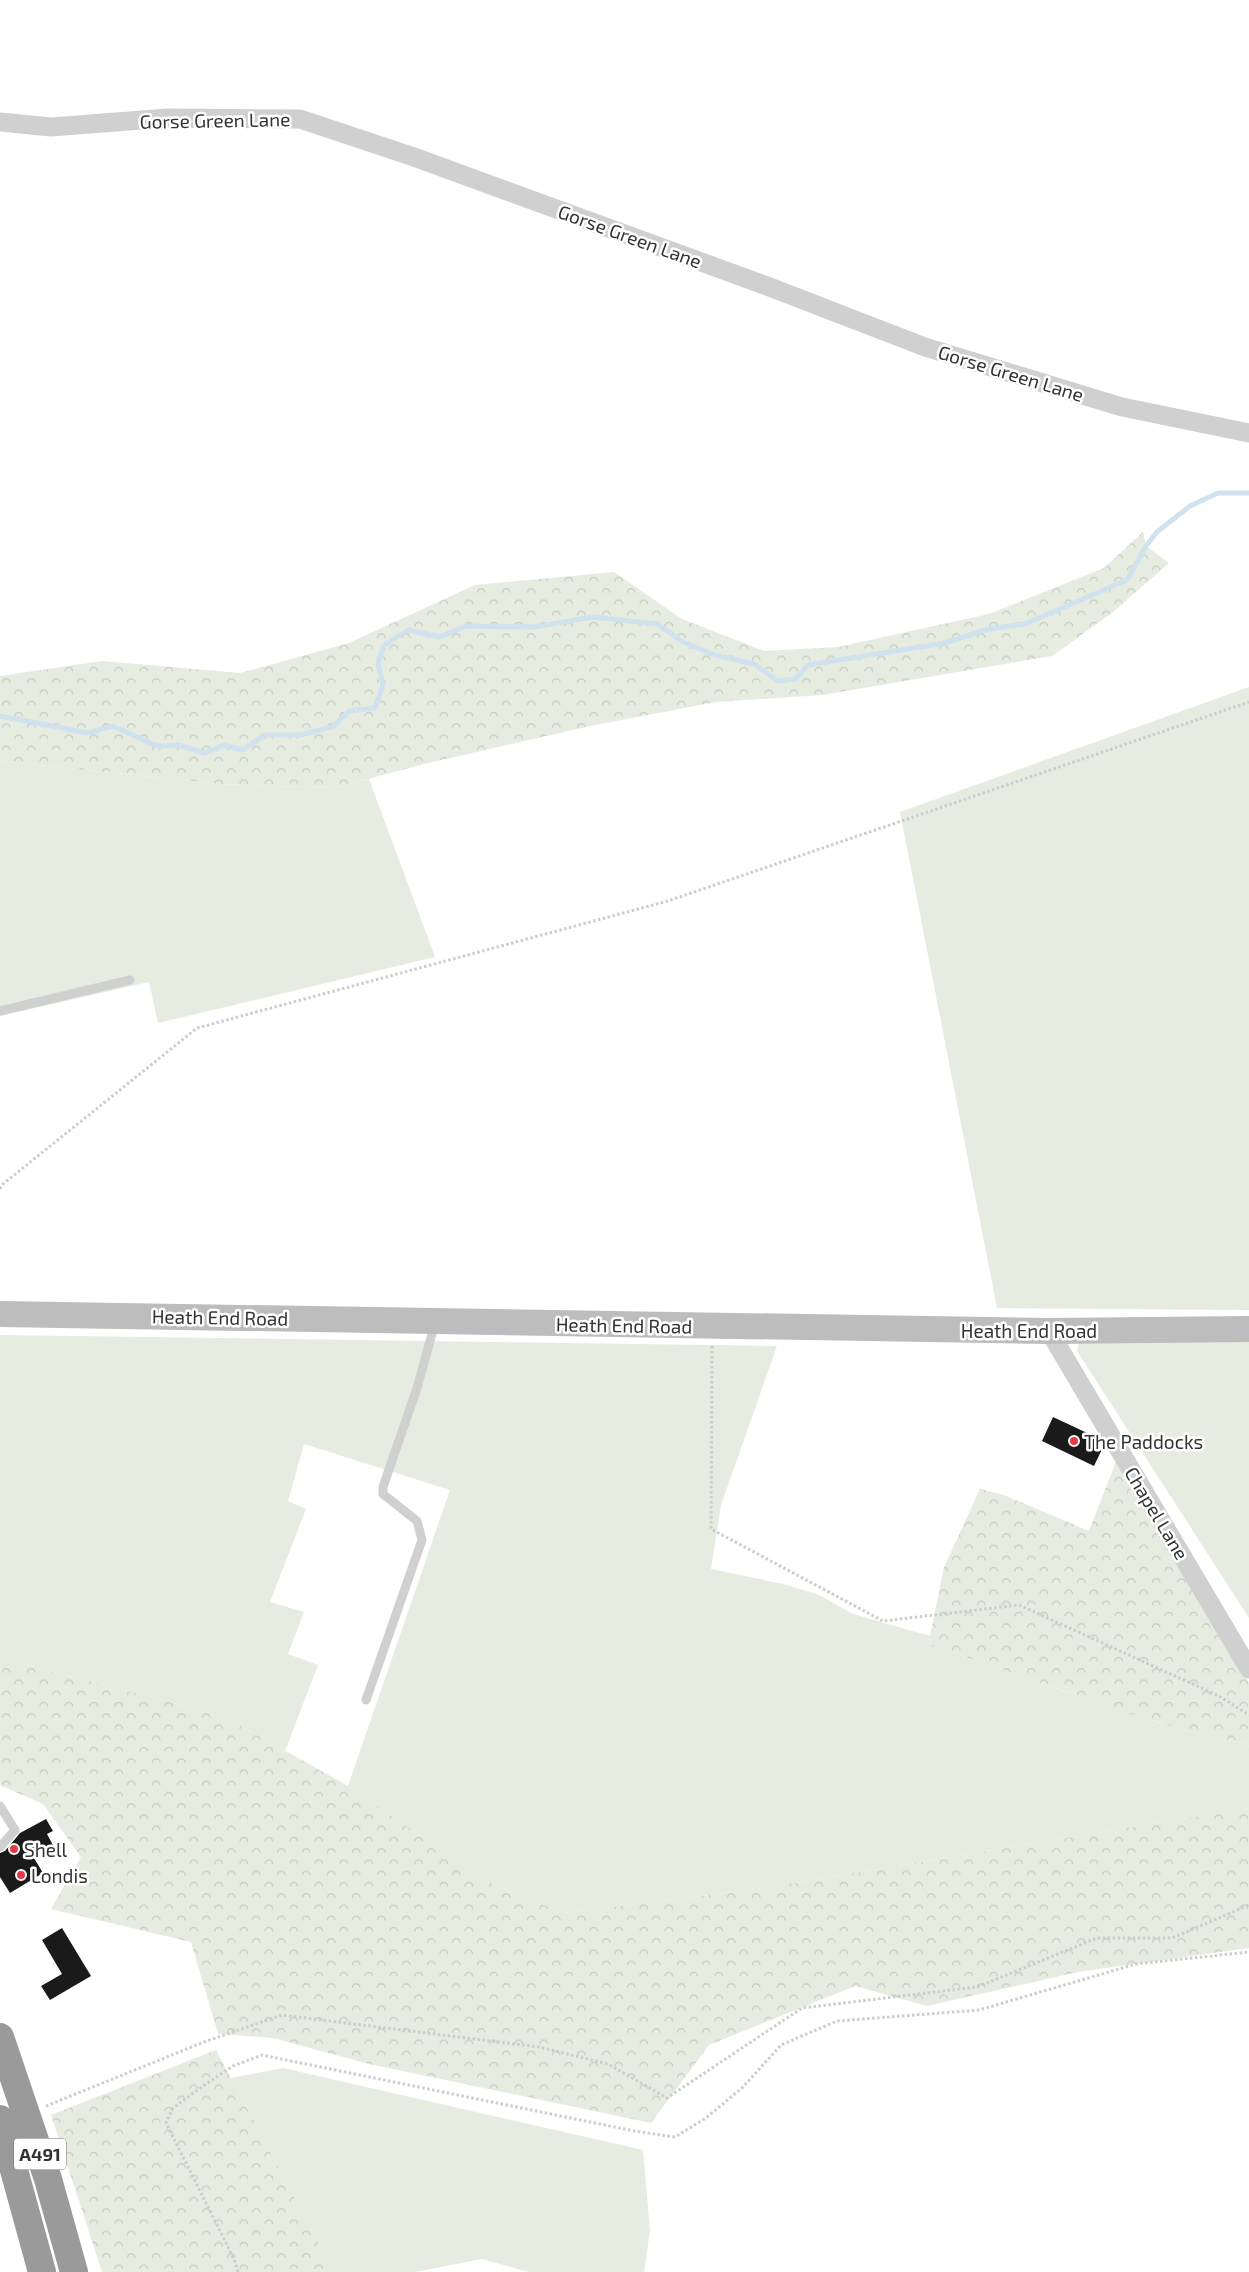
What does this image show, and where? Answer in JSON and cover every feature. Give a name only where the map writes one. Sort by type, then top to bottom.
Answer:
[{"type":"highway","name":"A491","points":[[0,2038],[27,2115],[74,2272]]},
{"type":"highway","name":"A491","points":[[0,2119],[42,2272]]},
{"type":"street","name":"Gorse Green Lane","points":[[0,122],[51,127],[168,118],[300,119],[442,167],[767,286],[925,347],[1122,407],[1249,434]]},
{"type":"street","name":"Heath End Road","points":[[0,1314],[1049,1331],[1249,1329]]},
{"type":"street","name":"Chapel Lane","points":[[1049,1331],[1249,1669]]},
{"type":"lane","points":[[0,1011],[130,980]]},
{"type":"lane","points":[[366,1700],[422,1540],[417,1520],[387,1500],[383,1494],[383,1487],[417,1388],[435,1320]]},
{"type":"lane","points":[[0,1806],[15,1830],[0,1847]]},
{"type":"path","points":[[0,1189],[3,1184],[197,1028],[668,901],[1249,702]]},
{"type":"path","points":[[713,1326],[711,1529],[883,1621],[1019,1605],[1219,1696],[1249,1715]]},
{"type":"path","points":[[27,2115],[204,2042],[282,2015],[539,2047],[608,2064],[667,2098],[802,2008],[977,1987],[1097,1938],[1172,1938],[1249,1905]]},
{"type":"path","points":[[238,2272],[234,2259],[166,2123],[173,2108],[203,2086],[233,2066],[262,2055],[634,2131],[674,2137],[706,2118],[743,2087],[781,2044],[837,2021],[979,2010],[1136,1964],[1249,1952]]},
{"type":"green space","points":[[1143,532],[1146,546],[1169,563],[1113,612],[1052,656],[822,695],[716,702],[590,726],[424,764],[334,788],[219,784],[0,761],[0,676],[102,661],[240,673],[349,643],[475,585],[614,572],[682,619],[764,651],[838,647],[989,614],[1104,568]]},
{"type":"green space","points":[[1249,687],[1249,1310],[997,1308],[900,812]]},
{"type":"green space","points":[[0,761],[219,784],[334,788],[369,779],[435,957],[158,1023],[149,982],[0,1016]]},
{"type":"green space","points":[[0,1335],[777,1346],[721,1505],[711,1569],[783,1584],[819,1595],[853,1614],[930,1636],[931,1646],[1128,1713],[1167,1725],[1247,1744],[1249,1747],[1249,1808],[757,1889],[564,1913],[488,1882],[348,1786],[450,1490],[304,1444],[288,1501],[306,1509],[270,1602],[304,1612],[288,1654],[318,1665],[285,1751],[223,1716],[0,1658]]},
{"type":"green space","points":[[1079,1342],[1249,1342],[1249,1618],[1077,1351]]},
{"type":"green space","points":[[1117,1459],[1249,1683],[1249,1747],[1247,1744],[1167,1725],[1127,1713],[931,1646],[930,1636],[944,1567],[980,1489],[1004,1495],[1089,1531]]},
{"type":"green space","points":[[0,1658],[223,1716],[348,1786],[488,1882],[564,1913],[757,1889],[1249,1808],[1249,1948],[1078,1972],[927,2006],[855,1986],[709,2045],[651,2123],[369,2064],[273,2038],[218,2034],[191,1942],[51,1909],[81,1857],[43,1804],[0,1785]]},
{"type":"green space","points":[[216,2050],[334,2272],[102,2272],[51,2115]]},
{"type":"green space","points":[[283,2068],[643,2150],[650,2231],[644,2272],[529,2272],[482,2259],[415,2272],[334,2272],[231,2078]]},
{"type":"building","name":"The Paddocks","points":[[1053,1417],[1100,1439],[1104,1445],[1094,1466],[1042,1441]]},
{"type":"building","points":[[46,1819],[53,1831],[47,1834],[54,1847],[34,1858],[43,1873],[10,1893],[0,1877],[0,1853],[5,1851],[20,1833]]},
{"type":"building","points":[[62,1928],[91,1976],[50,2000],[41,1986],[62,1974],[42,1940]]},
{"type":"waterway","points":[[0,716],[88,733],[113,726],[157,746],[178,745],[205,753],[224,745],[242,750],[265,735],[301,735],[334,726],[349,711],[375,708],[383,685],[378,664],[384,645],[408,630],[440,637],[466,626],[535,627],[592,617],[657,624],[683,642],[715,655],[754,664],[778,681],[795,679],[808,665],[945,643],[988,629],[1025,624],[1127,580],[1146,546],[1157,532],[1190,506],[1218,493],[1249,493]]},
{"type":"place","name":"The Paddocks","points":[[1074,1441]]},
{"type":"place","name":"Shell","points":[[14,1849]]},
{"type":"place","name":"Londis","points":[[21,1875]]}]
